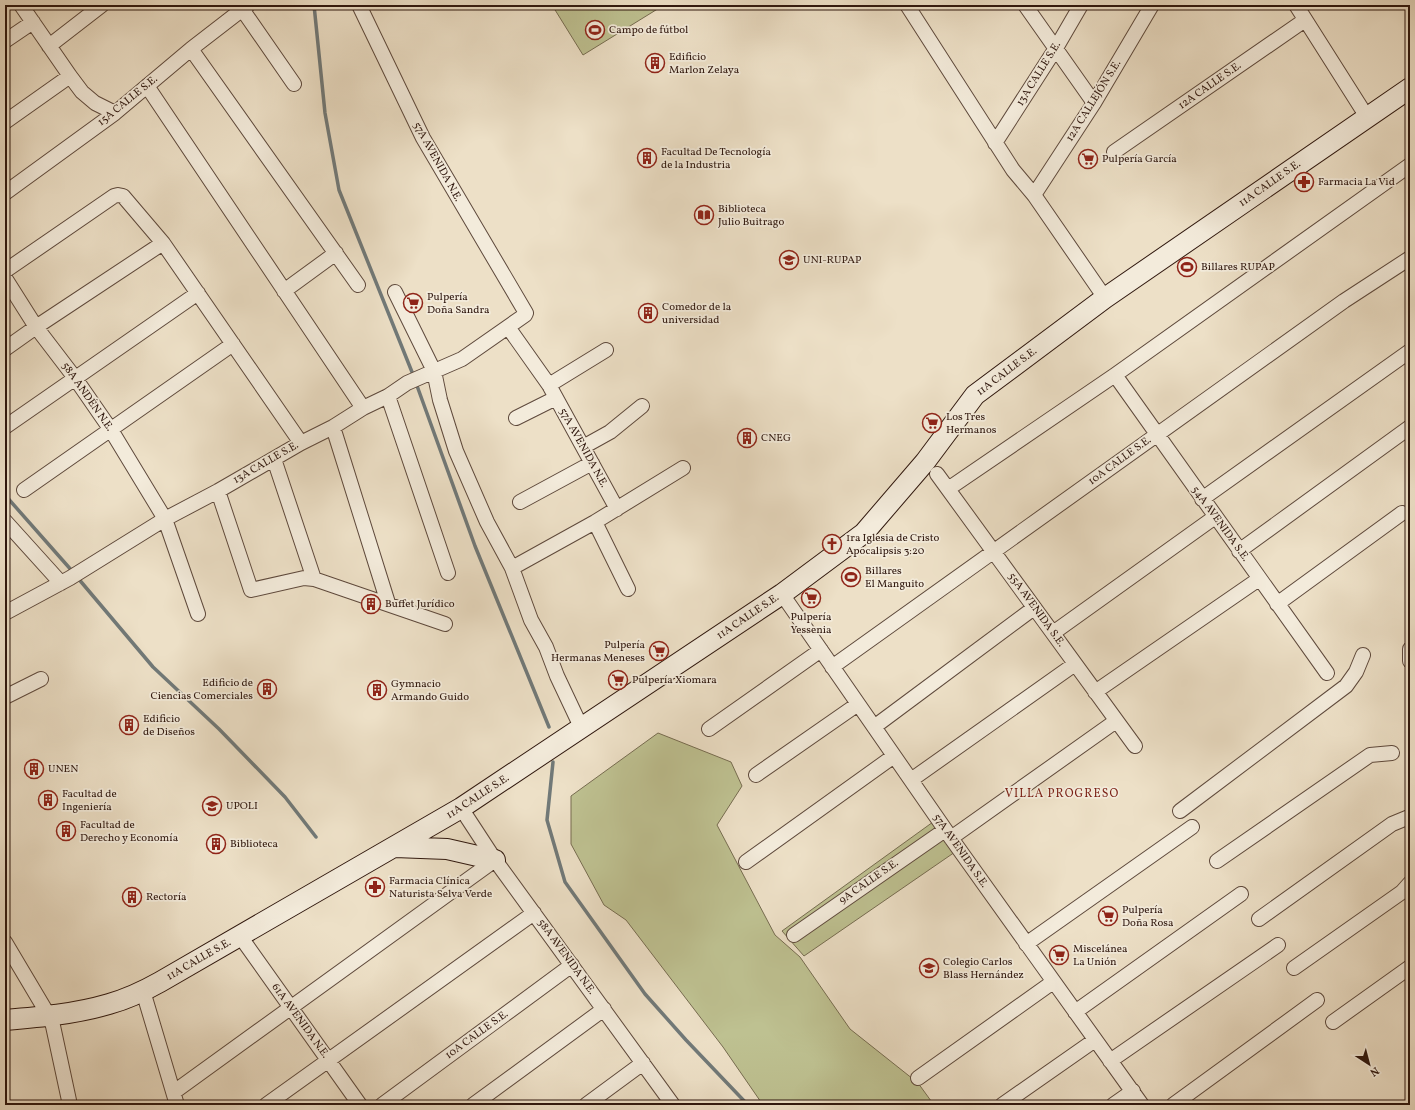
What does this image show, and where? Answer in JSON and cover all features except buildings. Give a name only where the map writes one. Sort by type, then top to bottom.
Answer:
[{"type":"street","points":[[21,5],[82,92],[95,103],[115,113]]},
{"type":"street","points":[[49,46],[102,5]]},
{"type":"street","name":"57A AVENIDA N.E.","points":[[359,5],[423,138],[526,313]]},
{"type":"street","points":[[907,5],[1013,170],[1034,195],[1105,298]]},
{"type":"street","points":[[1025,5],[1094,103]]},
{"type":"street","name":"13A CALLE S.E.","points":[[995,143],[1056,48],[1081,5]]},
{"type":"street","name":"12A CALLEJÓN S.E.","points":[[1034,195],[1094,103],[1152,5]]},
{"type":"street","points":[[1296,5],[1367,117]]},
{"type":"street","points":[[245,7],[294,84]]},
{"type":"street","name":"15A CALLE S.E.","points":[[5,193],[115,113],[191,49],[245,7]]},
{"type":"street","name":"12A CALLE S.E.","points":[[1114,152],[1305,20]]},
{"type":"street","points":[[5,41],[33,22]]},
{"type":"street","points":[[191,49],[358,285]]},
{"type":"street","points":[[5,122],[70,76]]},
{"type":"street","points":[[147,86],[363,408]]},
{"type":"street","name":"11A CALLE S.E.","points":[[5,1020],[50,1016],[108,1004],[143,991],[461,808],[582,728],[782,594],[864,533],[925,462],[975,395],[1105,298],[1410,88]]},
{"type":"street","points":[[948,489],[1115,375],[1410,164]]},
{"type":"street","points":[[5,271],[114,196],[123,196],[163,243],[301,442]]},
{"type":"street","points":[[5,349],[163,243]]},
{"type":"street","points":[[284,292],[336,253]]},
{"type":"street","name":"10A CALLE S.E.","points":[[832,667],[1344,301],[1410,258]]},
{"type":"street","name":"58A ANDÉN N.E.","points":[[5,278],[36,327],[75,378],[111,430],[165,519],[198,614]]},
{"type":"street","points":[[395,292],[440,400],[456,451],[487,522],[512,568],[531,620],[546,647],[557,676],[582,728]]},
{"type":"street","points":[[5,427],[198,293]]},
{"type":"street","name":"13A CALLE S.E.","points":[[5,613],[70,577],[165,519],[218,491],[301,442],[333,427],[363,408],[388,396],[407,384],[462,359],[522,318],[526,313]]},
{"type":"street","name":"57A AVENIDA N.E.","points":[[508,327],[553,392],[617,509]]},
{"type":"street","points":[[24,490],[233,344]]},
{"type":"street","points":[[516,418],[553,392],[606,350]]},
{"type":"street","points":[[1202,499],[1410,351]]},
{"type":"street","name":"54A AVENIDA S.E.","points":[[1115,375],[1156,435],[1327,674]]},
{"type":"street","points":[[388,396],[448,573]]},
{"type":"street","points":[[583,447],[610,432],[642,406]]},
{"type":"street","points":[[333,427],[388,603]]},
{"type":"street","points":[[1239,551],[1410,427]]},
{"type":"street","points":[[274,459],[314,579]]},
{"type":"street","points":[[520,502],[592,463]]},
{"type":"street","points":[[512,568],[595,522],[683,468]]},
{"type":"street","name":"55A AVENIDA S.E.","points":[[938,474],[1135,746]]},
{"type":"street","points":[[218,491],[251,590],[304,578],[314,579],[388,603],[445,624]]},
{"type":"street","points":[[1277,604],[1402,513]]},
{"type":"street","points":[[1053,633],[1215,517]]},
{"type":"street","points":[[5,521],[70,577]]},
{"type":"street","points":[[595,522],[628,589]]},
{"type":"street","points":[[1095,692],[1259,579]]},
{"type":"street","name":"57A AVENIDA S.E.","points":[[782,594],[948,834],[1142,1105]]},
{"type":"street","points":[[874,727],[1034,608]]},
{"type":"street","points":[[1410,649],[1410,661]]},
{"type":"street","points":[[709,729],[821,650]]},
{"type":"street","points":[[1180,810],[1346,686],[1356,672],[1363,655]]},
{"type":"street","points":[[911,780],[1075,664]]},
{"type":"street","points":[[5,698],[41,679]]},
{"type":"street","points":[[756,775],[858,704]]},
{"type":"street","name":"9A CALLE S.E.","points":[[794,936],[1116,720]]},
{"type":"street","points":[[1217,862],[1370,755],[1392,754]]},
{"type":"street","points":[[746,862],[894,756]]},
{"type":"street","name":"58A AVENIDA N.E.","points":[[461,808],[496,860],[673,1105]]},
{"type":"street","points":[[1259,919],[1392,824],[1409,817]]},
{"type":"street","points":[[1026,944],[1192,827]]},
{"type":"street","points":[[395,847],[447,849],[496,860]]},
{"type":"street","points":[[143,991],[175,1098],[290,1008],[496,860]]},
{"type":"street","points":[[1294,968],[1402,892],[1410,883]]},
{"type":"street","points":[[1075,1012],[1241,894]]},
{"type":"street","points":[[266,1105],[534,913]]},
{"type":"street","name":"61A AVENIDA N.E.","points":[[240,936],[360,1105]]},
{"type":"street","points":[[5,942],[50,1016],[70,1105]]},
{"type":"street","points":[[1110,1061],[1278,945]]},
{"type":"street","name":"10A CALLE S.E.","points":[[382,1105],[572,965]]},
{"type":"street","points":[[1333,1022],[1410,967]]},
{"type":"street","points":[[918,1078],[1053,982]]},
{"type":"street","points":[[1173,1105],[1317,1000]]},
{"type":"street","points":[[473,1105],[604,1009]]},
{"type":"street","points":[[1002,1105],[1095,1040]]},
{"type":"street","points":[[586,1105],[644,1063]]},
{"type":"street","points":[[1113,1105],[1132,1091]]},
{"type":"green space","name":"Campo de fútbol","points":[[552,5],[664,5],[583,55]]},
{"type":"green space","points":[[658,733],[731,762],[742,786],[717,825],[775,935],[800,957],[850,1029],[918,1083],[934,1105],[763,1105],[723,1047],[626,920],[604,905],[571,844],[571,796]]},
{"type":"green space","points":[[933,822],[955,852],[804,956],[782,931]]},
{"type":"waterway","points":[[314,5],[325,113],[339,190],[414,377]]},
{"type":"waterway","points":[[416,383],[475,546],[549,727]]},
{"type":"waterway","points":[[5,495],[73,572]]},
{"type":"waterway","points":[[77,577],[153,667],[219,729],[285,797],[316,837]]},
{"type":"waterway","points":[[553,762],[547,820],[565,882],[645,994],[686,1040],[748,1105]]},
{"type":"place","name":"Campo de fútbol","points":[[595,30]]},
{"type":"place","name":"Edificio Marlon Zelaya","points":[[655,63]]},
{"type":"place","name":"Facultad De Tecnología de la Industria","points":[[647,158]]},
{"type":"place","name":"Pulpería García","points":[[1088,159]]},
{"type":"place","name":"Farmacia La Vid","points":[[1304,182]]},
{"type":"place","name":"Biblioteca Julio Buitrago","points":[[704,215]]},
{"type":"place","name":"UNI-RUPAP","points":[[789,260]]},
{"type":"place","name":"Billares RUPAP","points":[[1187,267]]},
{"type":"place","name":"Pulpería Doña Sandra","points":[[413,303]]},
{"type":"place","name":"Comedor de la universidad","points":[[648,313]]},
{"type":"place","name":"Los Tres Hermanos","points":[[932,423]]},
{"type":"place","name":"CNEG","points":[[747,438]]},
{"type":"place","name":"1ra Iglesia de Cristo Apocalipsis 3:20","points":[[832,544]]},
{"type":"place","name":"Billares El Manguito","points":[[851,577]]},
{"type":"place","name":"Pulpería Yessenia","points":[[811,598]]},
{"type":"place","name":"Buffet Jurídico","points":[[371,604]]},
{"type":"place","name":"Pulpería Hermanas Meneses","points":[[659,651]]},
{"type":"place","name":"Pulpería Xiomara","points":[[618,680]]},
{"type":"place","name":"Edificio de Ciencias Comerciales","points":[[267,689]]},
{"type":"place","name":"Gymnacio Armando Guido","points":[[377,690]]},
{"type":"place","name":"Edificio de Diseños","points":[[129,725]]},
{"type":"place","name":"UNEN","points":[[34,769]]},
{"type":"place","name":"Facultad de Ingeniería","points":[[48,800]]},
{"type":"place","name":"UPOLI","points":[[212,806]]},
{"type":"place","name":"Facultad de Derecho y Economía","points":[[66,831]]},
{"type":"place","name":"Biblioteca","points":[[216,844]]},
{"type":"place","name":"Farmacia Clínica Naturista Selva Verde","points":[[375,887]]},
{"type":"place","name":"Rectoría","points":[[132,897]]},
{"type":"place","name":"Pulpería Doña Rosa","points":[[1108,916]]},
{"type":"place","name":"Miscelánea La Unión","points":[[1059,955]]},
{"type":"place","name":"Colegio Carlos Blass Hernández","points":[[929,968]]},
{"type":"district","name":"VILLA PROGRESO","points":[[1062,794]]}]
